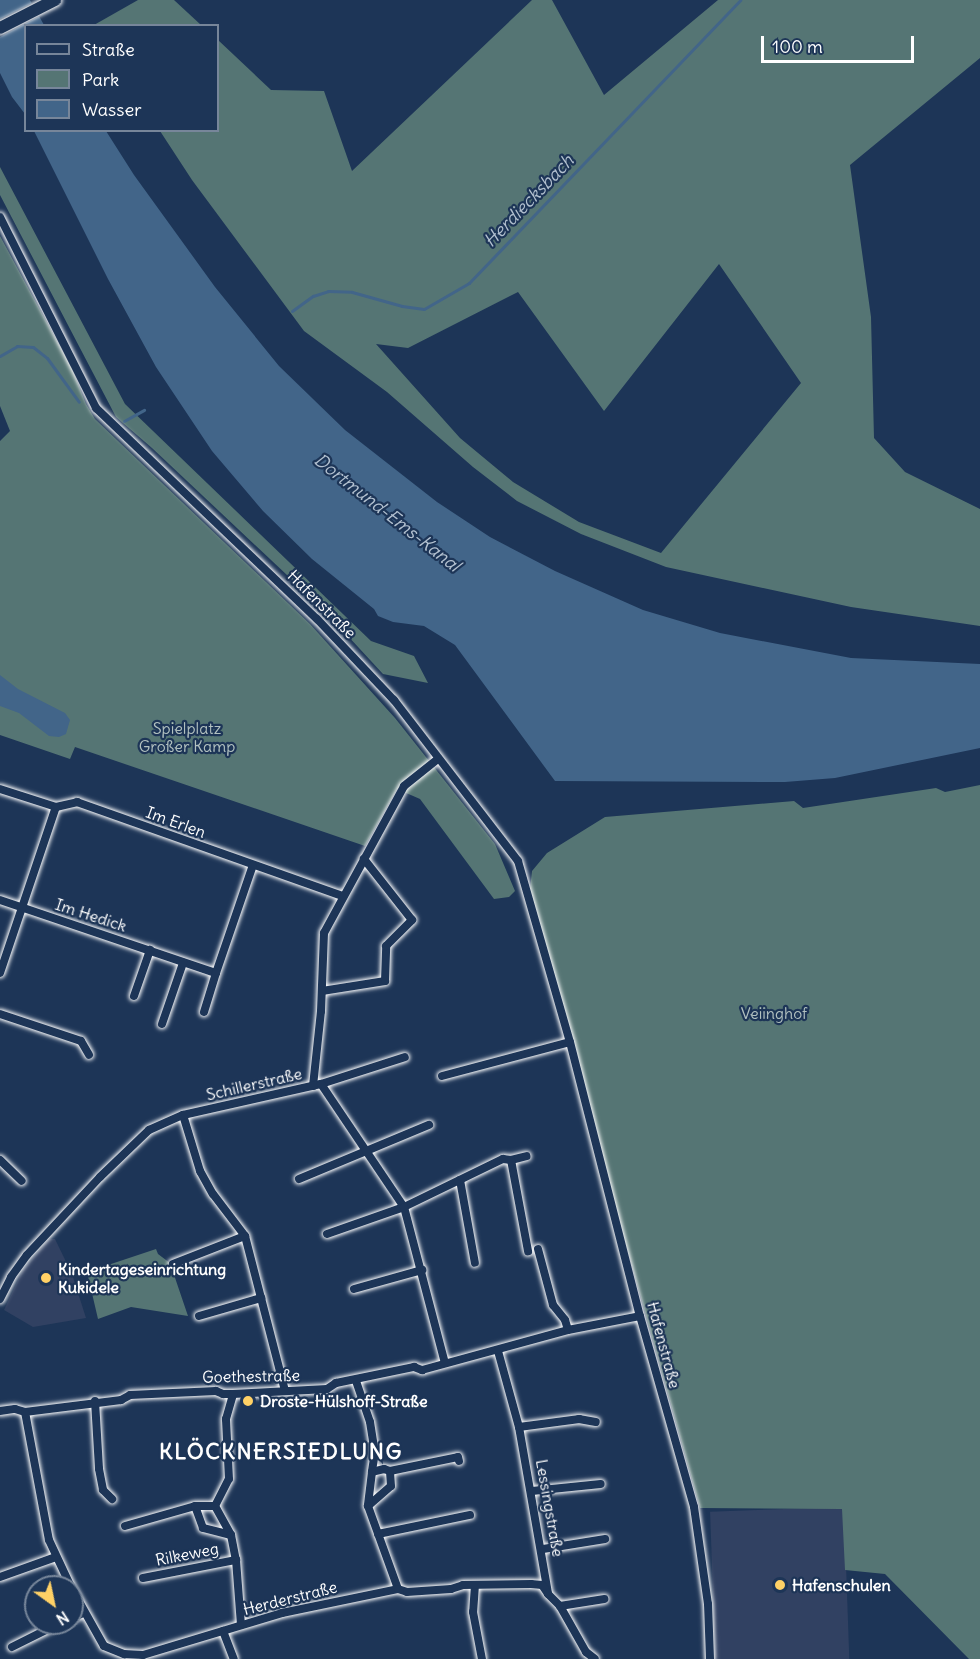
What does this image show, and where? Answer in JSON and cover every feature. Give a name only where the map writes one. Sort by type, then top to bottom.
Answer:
[{"type":"main road","points":[[0,28],[55,0]]},
{"type":"street","name":"Hafenstraße","points":[[0,218],[96,408],[317,619],[394,700],[518,861],[570,1042],[640,1316],[694,1507],[708,1604],[710,1659]]},
{"type":"street","points":[[405,1057],[317,1085],[324,933],[342,896],[404,786],[438,759]]},
{"type":"street","name":"Im Erlen","points":[[0,789],[56,807],[76,802],[342,896]]},
{"type":"street","points":[[0,973],[56,807]]},
{"type":"street","points":[[322,991],[385,981],[386,946],[412,920],[364,859]]},
{"type":"street","points":[[204,1012],[253,866]]},
{"type":"street","name":"Im Hedick","points":[[0,900],[216,973]]},
{"type":"street","points":[[134,996],[150,950]]},
{"type":"street","points":[[162,1024],[183,963]]},
{"type":"street","points":[[0,1014],[81,1041],[89,1055]]},
{"type":"street","points":[[442,1076],[570,1042]]},
{"type":"street","name":"Schillerstraße","points":[[0,1299],[11,1277],[27,1255],[99,1177],[149,1130],[183,1115],[317,1085],[368,1152],[404,1207],[445,1364]]},
{"type":"street","points":[[183,1115],[200,1171],[213,1194],[245,1236],[285,1391]]},
{"type":"street","points":[[299,1179],[429,1125]]},
{"type":"street","points":[[327,1234],[404,1207],[503,1158],[511,1160],[527,1156]]},
{"type":"street","points":[[0,1160],[22,1181]]},
{"type":"street","points":[[511,1160],[528,1251]]},
{"type":"street","points":[[460,1180],[474,1263]]},
{"type":"street","points":[[173,1264],[245,1236]]},
{"type":"street","points":[[538,1249],[552,1305],[565,1320],[568,1330]]},
{"type":"street","points":[[354,1289],[422,1270]]},
{"type":"street","points":[[200,1316],[261,1298]]},
{"type":"street","name":"Goethestraße","points":[[0,1411],[15,1408],[25,1412],[95,1401],[121,1400],[130,1395],[141,1394],[216,1391],[223,1395],[327,1389],[336,1383],[356,1381],[414,1367],[422,1370],[568,1330],[640,1316]]},
{"type":"street","name":"Lessingstraße","points":[[498,1351],[519,1427],[543,1549],[548,1594]]},
{"type":"street","points":[[356,1381],[373,1442],[368,1506],[398,1589]]},
{"type":"street","points":[[215,1506],[230,1479],[226,1419],[233,1394]]},
{"type":"street","points":[[95,1401],[99,1469],[103,1490],[112,1499]]},
{"type":"street","name":"Herderstraße","points":[[25,1412],[49,1540],[65,1575]]},
{"type":"street","points":[[519,1427],[579,1419],[596,1422]]},
{"type":"street","points":[[372,1472],[384,1468],[390,1471],[458,1457],[459,1461]]},
{"type":"street","points":[[368,1506],[391,1486],[390,1471]]},
{"type":"street","points":[[532,1491],[601,1484]]},
{"type":"street","points":[[124,1526],[195,1506],[215,1506]]},
{"type":"street","points":[[195,1506],[203,1528],[231,1535]]},
{"type":"street","points":[[215,1506],[231,1535],[236,1560],[241,1625]]},
{"type":"street","points":[[378,1534],[470,1515]]},
{"type":"street","points":[[543,1549],[605,1539]]},
{"type":"street","points":[[0,1577],[57,1557]]},
{"type":"street","name":"Rilkeweg","points":[[143,1578],[236,1560]]},
{"type":"street","name":"Herderstraße","points":[[84,1615],[104,1646],[124,1654],[143,1655],[282,1613],[398,1589],[407,1592],[475,1585],[531,1584],[542,1586],[548,1594]]},
{"type":"street","points":[[475,1585],[473,1612],[482,1659]]},
{"type":"street","points":[[548,1594],[560,1606],[586,1652],[595,1659]]},
{"type":"street","points":[[560,1606],[604,1599]]},
{"type":"street","points":[[223,1631],[234,1659]]},
{"type":"street","points":[[12,1647],[36,1635]]},
{"type":"shaded area","name":"Kindertageseinrichtung Kukidele","points":[[49,1239],[55,1239],[72,1274],[86,1318],[33,1327],[4,1310],[23,1270]]},
{"type":"shaded area","name":"Hafenschulen","points":[[844,1507],[849,1659],[715,1659],[710,1512]]},
{"type":"green space","points":[[138,0],[174,0],[200,24],[96,24]]},
{"type":"green space","points":[[532,0],[552,0],[604,95],[718,0],[980,0],[980,58],[850,165],[871,317],[874,438],[905,472],[980,509],[980,626],[851,607],[666,567],[581,534],[517,501],[473,467],[387,392],[304,331],[192,180],[161,132],[219,132],[219,41],[271,90],[324,91],[352,171]],"holes":[[[719,264],[801,383],[661,553],[579,522],[513,482],[460,438],[376,344],[408,348],[518,292],[604,411]]]},
{"type":"green space","points":[[0,167],[125,404],[371,641],[414,656],[428,683],[383,674],[322,608],[116,417],[0,195]]},
{"type":"green space","name":"Spielplatz Großer Kamp","points":[[0,236],[72,369],[86,404],[95,419],[310,624],[395,718],[495,844],[515,891],[509,897],[494,899],[420,799],[397,789],[365,846],[75,747],[70,759],[0,735],[0,441],[10,431],[0,406]]},
{"type":"green space","name":"Veiinghof","points":[[980,785],[980,1659],[969,1659],[885,1574],[845,1570],[842,1509],[700,1508],[529,899],[532,871],[547,853],[605,817],[794,801],[803,808],[936,788],[945,792]]},
{"type":"green space","points":[[156,1249],[158,1254],[170,1263],[188,1316],[131,1307],[98,1319],[87,1272]]},
{"type":"water","points":[[0,0],[30,0],[43,24],[24,24],[24,113],[12,97],[0,73]]},
{"type":"water","name":"Dortmund-Ems-Kanal","points":[[34,132],[107,132],[134,175],[215,287],[279,366],[345,430],[437,502],[490,537],[555,571],[643,610],[720,633],[851,658],[980,664],[980,748],[835,778],[785,782],[555,781],[455,645],[424,626],[393,622],[378,616],[374,609],[312,559],[263,511],[212,451],[156,367],[108,279]]},
{"type":"water","points":[[0,675],[18,689],[65,713],[70,720],[66,734],[59,737],[49,736],[19,713],[0,706]]},
{"type":"pier","points":[[34,2],[42,15],[0,37],[0,19]]},
{"type":"waterway","name":"Herdiecksbach","points":[[292,311],[313,296],[328,291],[352,292],[402,306],[424,309],[469,283],[740,0]]},
{"type":"waterway","name":"Herdiecksbach","points":[[0,356],[17,346],[33,347],[47,358],[79,402]]},
{"type":"waterway","name":"Herdiecksbach","points":[[124,421],[144,410]]},
{"type":"place","name":"Kindertageseinrichtung Kukidele","points":[[46,1278]]},
{"type":"place","name":"Droste-Hülshoff-Straße","points":[[248,1401]]},
{"type":"place","name":"Hafenschulen","points":[[780,1585]]},
{"type":"district","name":"KLÖCKNERSIEDLUNG","points":[[281,1452]]}]
